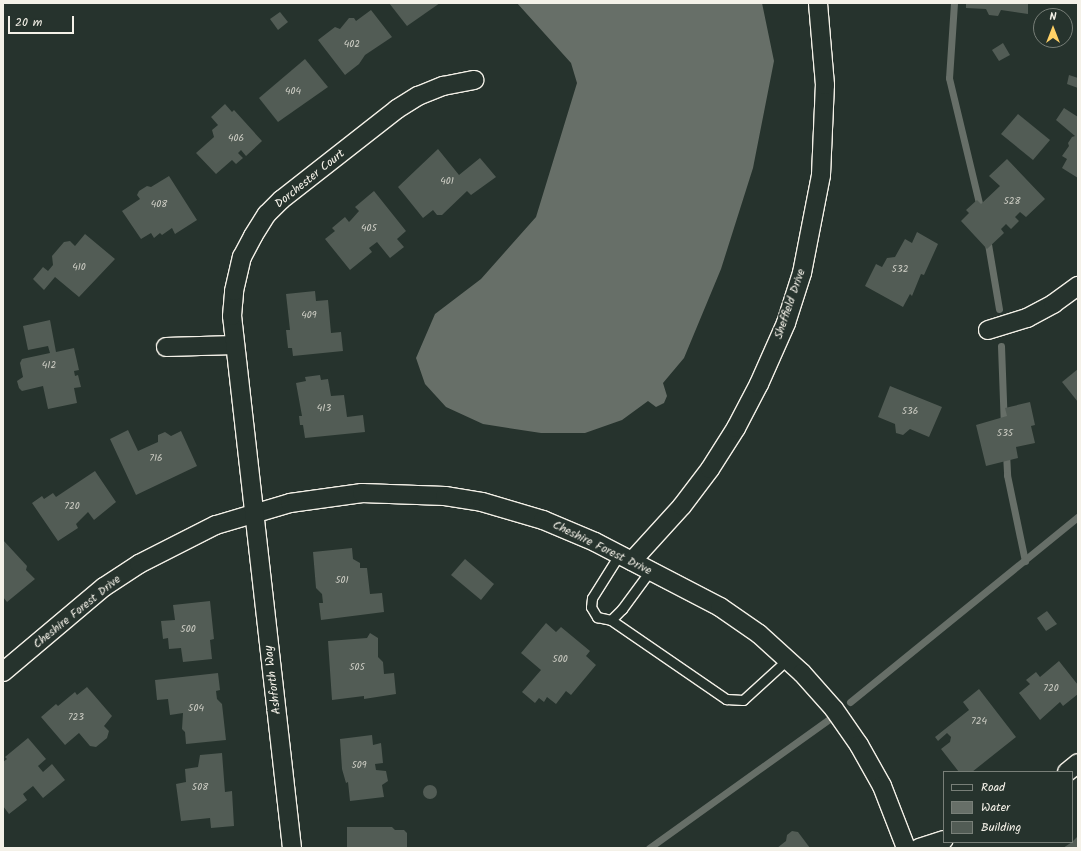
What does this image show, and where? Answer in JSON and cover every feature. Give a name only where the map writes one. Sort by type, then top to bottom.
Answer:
[{"type":"street","name":"Sheffield Drive","points":[[625,558],[682,506],[710,469],[736,428],[759,384],[786,323],[804,265],[821,175],[825,85],[818,3]]},
{"type":"street","name":"Dorchester Court","points":[[253,513],[232,316],[234,291],[242,257],[267,214],[281,200],[397,109],[418,96],[443,86],[474,80]]},
{"type":"street","points":[[988,330],[1027,318],[1053,304],[1078,286]]},
{"type":"street","points":[[166,347],[235,345]]},
{"type":"street","name":"Cheshire Forest Drive","points":[[3,672],[104,587],[139,564],[191,536],[253,513],[290,503],[362,493],[445,496],[482,502],[543,520],[625,558],[720,607],[759,634],[787,660],[834,709],[859,745],[882,786],[906,848]]},
{"type":"street","name":"Ashforth Way","points":[[253,513],[292,848]]},
{"type":"street","points":[[1068,771],[1078,763]]},
{"type":"street","points":[[919,848],[943,840]]},
{"type":"lane","points":[[625,558],[592,598],[591,607],[597,617],[611,620],[726,699],[743,700],[787,660]]},
{"type":"lane","points":[[611,620],[622,609],[650,571]]},
{"type":"water","points":[[517,3],[762,3],[774,61],[753,168],[721,269],[684,358],[663,383],[667,396],[664,403],[656,407],[648,401],[622,420],[585,433],[541,433],[483,424],[446,407],[425,384],[416,358],[435,314],[481,279],[536,217],[577,83],[571,63]]},
{"type":"building","points":[[389,3],[440,3],[407,26]]},
{"type":"building","points":[[966,3],[1028,3],[1028,14],[1001,10],[998,16],[989,15],[986,9],[966,8]]},
{"type":"building","points":[[371,10],[392,37],[365,55],[359,64],[345,75],[318,40],[335,27],[340,29],[349,18],[354,18],[356,21]]},
{"type":"building","points":[[280,12],[288,22],[278,30],[270,19]]},
{"type":"building","points":[[1003,43],[1010,55],[999,61],[992,50]]},
{"type":"building","points":[[305,59],[328,87],[278,122],[259,98]]},
{"type":"building","points":[[1069,75],[1078,78],[1078,88],[1067,84]]},
{"type":"building","points":[[225,104],[232,112],[234,110],[262,141],[246,156],[241,150],[238,153],[243,158],[236,164],[232,160],[216,174],[196,153],[214,137],[212,130],[218,125],[211,117]]},
{"type":"building","points":[[1064,108],[1078,117],[1078,178],[1062,168],[1067,159],[1062,156],[1069,146],[1068,143],[1072,137],[1075,136],[1056,120]]},
{"type":"building","points":[[1018,114],[1050,140],[1033,160],[1001,134]]},
{"type":"building","points":[[438,149],[459,175],[480,158],[496,177],[471,195],[467,191],[442,215],[437,215],[433,210],[423,218],[398,187]]},
{"type":"building","points":[[1007,159],[1045,199],[1026,217],[1020,212],[1015,217],[1019,221],[1011,229],[1006,224],[1001,229],[1004,233],[987,249],[961,221],[969,213],[966,210],[977,200],[981,204],[1000,186],[989,176]]},
{"type":"building","points":[[169,176],[197,220],[175,234],[172,228],[162,235],[160,233],[154,238],[151,233],[141,239],[122,211],[140,199],[137,195],[139,191],[147,186],[151,187]]},
{"type":"building","points":[[374,191],[406,231],[397,239],[404,247],[390,258],[377,242],[369,248],[372,252],[350,270],[325,239],[335,231],[332,228],[345,217],[349,222],[359,211],[355,207]]},
{"type":"building","points":[[917,232],[938,244],[924,275],[921,274],[912,296],[910,294],[903,307],[865,286],[876,264],[882,267],[887,258],[895,257],[905,239],[912,243]]},
{"type":"building","points":[[85,234],[115,259],[79,297],[55,277],[44,290],[33,279],[43,267],[48,271],[53,265],[52,256],[64,242],[70,241],[75,246]]},
{"type":"building","points":[[315,291],[316,301],[328,300],[331,333],[341,332],[343,351],[293,356],[292,348],[288,348],[286,330],[290,330],[286,294]]},
{"type":"building","points":[[50,320],[56,352],[74,348],[79,370],[74,371],[75,376],[78,375],[81,387],[74,388],[77,403],[48,409],[43,386],[22,391],[19,388],[17,381],[23,377],[20,363],[22,359],[50,353],[48,346],[28,350],[23,326]]},
{"type":"building","points":[[1078,369],[1078,402],[1062,382]]},
{"type":"building","points":[[320,375],[321,380],[328,379],[331,396],[344,395],[347,417],[363,415],[365,432],[305,438],[303,425],[300,425],[299,416],[302,416],[296,383],[306,381],[305,377]]},
{"type":"building","points":[[890,386],[942,407],[929,437],[910,429],[903,435],[896,433],[895,424],[878,417]]},
{"type":"building","points":[[1030,402],[1035,425],[1031,426],[1035,443],[1016,447],[1018,458],[986,466],[976,425],[1007,416],[1005,408]]},
{"type":"building","points":[[128,430],[138,451],[158,442],[158,435],[165,432],[171,436],[181,431],[197,466],[136,495],[110,439]]},
{"type":"building","points":[[95,471],[116,502],[94,520],[88,512],[76,524],[78,528],[58,541],[32,503],[42,496],[44,499],[53,493],[56,497]]},
{"type":"building","points":[[3,540],[27,566],[26,570],[35,579],[7,602],[3,597]]},
{"type":"building","points":[[352,548],[353,559],[360,563],[360,568],[367,568],[370,594],[382,593],[384,612],[321,620],[319,603],[323,603],[322,594],[316,588],[313,552]]},
{"type":"building","points":[[465,559],[494,584],[481,600],[451,575]]},
{"type":"building","points":[[210,601],[214,639],[210,640],[212,659],[183,662],[181,648],[169,649],[168,638],[163,639],[161,621],[175,620],[173,605]]},
{"type":"building","points":[[1047,611],[1057,624],[1046,631],[1037,618]]},
{"type":"building","points":[[546,623],[556,632],[561,627],[590,651],[586,656],[596,665],[571,695],[566,691],[556,704],[547,697],[544,702],[539,698],[535,703],[522,692],[541,670],[521,653]]},
{"type":"building","points":[[370,633],[378,638],[378,657],[383,662],[384,674],[394,673],[396,694],[364,699],[364,696],[332,700],[328,641],[367,638]]},
{"type":"building","points":[[1059,661],[1078,685],[1078,694],[1063,706],[1060,702],[1040,720],[1019,693],[1030,684],[1026,680],[1036,672],[1040,677]]},
{"type":"building","points":[[218,673],[220,690],[216,691],[217,699],[222,704],[226,740],[186,744],[185,732],[182,729],[183,713],[170,715],[168,699],[157,700],[155,680]]},
{"type":"building","points":[[87,687],[112,716],[104,726],[109,731],[107,738],[96,747],[90,746],[79,733],[65,745],[41,717],[56,704],[58,706],[75,692],[77,695]]},
{"type":"building","points":[[979,689],[1016,737],[973,771],[958,771],[941,749],[950,742],[951,737],[947,733],[938,741],[935,737],[969,710],[963,702]]},
{"type":"building","points":[[372,735],[373,745],[381,743],[383,763],[375,764],[376,770],[386,771],[388,781],[382,785],[384,797],[350,801],[348,782],[346,783],[342,769],[340,739]]},
{"type":"building","points":[[28,738],[46,759],[38,766],[43,772],[52,764],[65,780],[43,798],[33,786],[23,794],[27,800],[9,814],[3,806],[3,762],[7,759],[5,757]]},
{"type":"building","points":[[222,753],[225,792],[232,791],[234,826],[211,828],[210,818],[181,821],[176,784],[186,782],[185,769],[198,767],[200,755]]},
{"type":"building","points":[[427,785],[433,785],[437,789],[437,795],[433,799],[427,799],[423,795],[423,789]]},
{"type":"building","points":[[347,827],[392,827],[395,830],[404,830],[407,833],[407,848],[347,848]]},
{"type":"building","points":[[792,831],[798,832],[810,848],[777,848],[786,841],[787,835]]},
{"type":"building","points":[[1078,836],[1078,848],[1063,848],[1073,843]]},
{"type":"waterway","points":[[954,3],[949,78],[981,211]]},
{"type":"waterway","points":[[987,238],[999,309]]},
{"type":"waterway","points":[[1001,346],[1004,427]]},
{"type":"waterway","points":[[1006,453],[1007,475],[1025,561]]},
{"type":"waterway","points":[[850,702],[1078,517]]},
{"type":"waterway","points":[[649,848],[829,719]]}]
